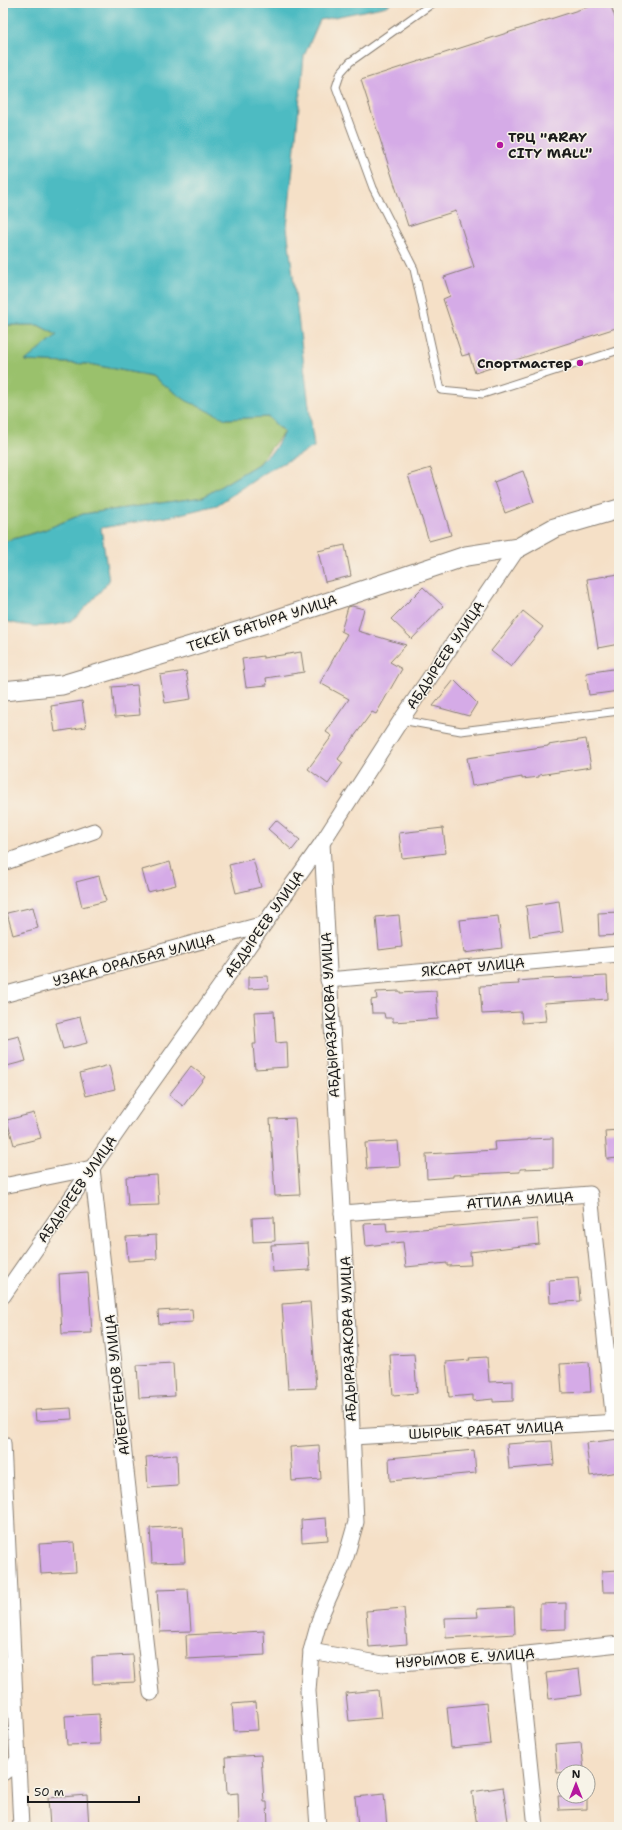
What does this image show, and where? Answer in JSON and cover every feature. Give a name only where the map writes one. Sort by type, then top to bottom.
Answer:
[{"type":"street","points":[[518,548],[554,528],[619,508]]},
{"type":"street","name":"ТЕКЕЙ БАТЫРА УЛИЦА","points":[[3,691],[62,685],[263,624],[466,556],[518,548]]},
{"type":"street","name":"АБДЫРЕЕВ УЛИЦА","points":[[3,1296],[322,843],[401,720],[518,548]]},
{"type":"street","points":[[3,863],[94,831]]},
{"type":"street","name":"АБДЫРАЗАКОВА УЛИЦА","points":[[318,1827],[308,1691],[311,1651],[321,1615],[344,1564],[356,1522],[342,1213],[328,980],[322,843]]},
{"type":"street","name":"УЗАКА ОРАЛБАЯ УЛИЦА","points":[[3,995],[264,924]]},
{"type":"street","name":"ЯКСАРТ УЛИЦА","points":[[328,980],[619,954]]},
{"type":"street","points":[[3,1186],[92,1168]]},
{"type":"street","name":"АЙБЕРГЕНОВ УЛИЦА","points":[[92,1168],[151,1693]]},
{"type":"street","name":"АТТИЛА УЛИЦА","points":[[342,1213],[590,1194],[617,1422]]},
{"type":"street","name":"ШЫРЫК РАБАТ УЛИЦА","points":[[352,1437],[617,1422]]},
{"type":"street","points":[[3,1443],[21,1827]]},
{"type":"street","name":"НУРЫМОВ Е. УЛИЦА","points":[[311,1651],[383,1664],[518,1655],[619,1644]]},
{"type":"street","points":[[518,1655],[536,1827]]},
{"type":"street","points":[[3,1773],[17,1762]]},
{"type":"lane","points":[[433,3],[350,62],[341,72],[336,86],[373,188],[414,269],[441,390],[483,394],[619,350]]},
{"type":"lane","points":[[401,720],[461,731],[619,712]]},
{"type":"green space","points":[[3,325],[38,325],[57,335],[26,361],[89,364],[151,376],[226,419],[268,417],[284,432],[258,464],[203,497],[83,514],[44,530],[3,542]]},
{"type":"water","points":[[3,3],[391,3],[387,6],[320,20],[304,56],[287,227],[314,447],[268,471],[217,505],[172,516],[101,528],[109,581],[74,619],[62,624],[45,626],[28,626],[3,620],[3,542],[44,530],[83,514],[203,497],[258,464],[274,450],[284,432],[268,417],[226,419],[187,401],[151,376],[89,364],[25,361],[57,335],[38,325],[3,325]]},
{"type":"building","name":"ТРЦ \"ARAY CITY MALL\"","points":[[600,3],[610,3],[619,29],[619,327],[475,373],[469,354],[462,356],[443,299],[450,296],[444,277],[474,267],[456,211],[408,226],[361,80]]},
{"type":"building","points":[[431,468],[451,535],[429,541],[408,475]]},
{"type":"building","points":[[523,471],[534,502],[505,513],[494,482]]},
{"type":"building","points":[[345,545],[351,576],[325,582],[318,551]]},
{"type":"building","points":[[619,574],[619,644],[598,648],[587,579]]},
{"type":"building","points":[[423,587],[443,606],[412,639],[391,619]]},
{"type":"building","points":[[352,606],[364,609],[358,631],[406,645],[390,662],[402,669],[376,714],[372,712],[338,759],[343,763],[328,784],[308,769],[332,736],[326,732],[349,699],[320,683],[347,634],[341,631],[348,607]]},
{"type":"building","points":[[523,611],[543,627],[511,667],[491,651]]},
{"type":"building","points":[[301,652],[304,672],[266,678],[267,685],[246,687],[242,659],[263,656],[263,658]]},
{"type":"building","points":[[619,668],[619,691],[589,695],[586,673]]},
{"type":"building","points":[[186,671],[191,699],[165,703],[160,675]]},
{"type":"building","points":[[454,680],[477,703],[469,716],[433,706]]},
{"type":"building","points":[[137,685],[140,715],[115,717],[112,687]]},
{"type":"building","points":[[82,701],[86,727],[55,732],[51,706]]},
{"type":"building","points":[[586,739],[591,767],[539,775],[539,777],[522,779],[522,777],[472,786],[467,758]]},
{"type":"building","points":[[276,820],[300,840],[292,850],[268,829]]},
{"type":"building","points":[[443,828],[446,853],[402,858],[399,833]]},
{"type":"building","points":[[253,859],[261,887],[236,893],[229,865]]},
{"type":"building","points":[[170,862],[176,885],[148,892],[142,870]]},
{"type":"building","points":[[99,876],[106,901],[82,907],[76,882]]},
{"type":"building","points":[[559,901],[563,932],[530,937],[526,906]]},
{"type":"building","points":[[33,907],[38,928],[13,935],[7,913]]},
{"type":"building","points":[[619,912],[619,935],[599,936],[598,913]]},
{"type":"building","points":[[399,915],[402,947],[379,950],[376,917]]},
{"type":"building","points":[[498,916],[502,948],[464,953],[460,920]]},
{"type":"building","points":[[268,976],[269,988],[248,989],[248,977]]},
{"type":"building","points":[[607,976],[608,999],[544,1003],[546,1021],[522,1023],[521,1012],[482,1014],[480,986],[519,984],[518,981],[542,979]]},
{"type":"building","points":[[400,991],[400,993],[436,991],[438,1019],[393,1022],[393,1018],[385,1018],[384,1013],[372,1013],[371,1000],[377,999],[376,992]]},
{"type":"building","points":[[274,1011],[276,1043],[287,1042],[288,1067],[255,1069],[253,1044],[256,1044],[254,1012]]},
{"type":"building","points":[[80,1017],[87,1043],[63,1049],[56,1023]]},
{"type":"building","points":[[19,1036],[26,1061],[3,1067],[3,1040]]},
{"type":"building","points":[[109,1065],[115,1089],[86,1096],[80,1073]]},
{"type":"building","points":[[191,1066],[205,1077],[183,1106],[169,1095]]},
{"type":"building","points":[[34,1113],[41,1138],[14,1145],[7,1120]]},
{"type":"building","points":[[295,1118],[300,1195],[275,1196],[270,1119]]},
{"type":"building","points":[[619,1130],[619,1158],[607,1159],[605,1131]]},
{"type":"building","points":[[553,1138],[553,1168],[520,1169],[520,1172],[453,1175],[453,1177],[427,1179],[426,1154],[495,1150],[494,1142]]},
{"type":"building","points":[[398,1141],[400,1167],[367,1169],[365,1143]]},
{"type":"building","points":[[157,1175],[159,1205],[128,1206],[126,1177]]},
{"type":"building","points":[[274,1217],[275,1241],[253,1242],[252,1218]]},
{"type":"building","points":[[537,1219],[539,1244],[470,1252],[471,1265],[447,1266],[447,1263],[406,1267],[403,1242],[366,1246],[364,1224],[386,1223],[387,1232]]},
{"type":"building","points":[[156,1235],[157,1259],[128,1261],[126,1237]]},
{"type":"building","points":[[308,1243],[310,1270],[273,1272],[271,1245]]},
{"type":"building","points":[[88,1272],[92,1333],[62,1334],[59,1274]]},
{"type":"building","points":[[578,1278],[580,1301],[550,1303],[549,1280]]},
{"type":"building","points":[[310,1302],[316,1388],[288,1389],[282,1304]]},
{"type":"building","points":[[192,1309],[193,1322],[159,1324],[158,1311]]},
{"type":"building","points":[[414,1354],[417,1393],[393,1395],[390,1355]]},
{"type":"building","points":[[487,1357],[489,1382],[513,1381],[513,1401],[493,1402],[493,1399],[473,1401],[473,1395],[449,1397],[446,1362]]},
{"type":"building","points":[[589,1362],[591,1392],[562,1393],[560,1364]]},
{"type":"building","points":[[173,1363],[175,1396],[139,1398],[137,1365]]},
{"type":"building","points":[[71,1408],[72,1419],[36,1421],[35,1410]]},
{"type":"building","points":[[619,1439],[619,1472],[590,1476],[586,1443]]},
{"type":"building","points":[[552,1441],[554,1465],[509,1469],[507,1444]]},
{"type":"building","points":[[319,1445],[321,1479],[292,1481],[290,1447]]},
{"type":"building","points":[[474,1450],[476,1473],[390,1481],[389,1458]]},
{"type":"building","points":[[177,1455],[178,1486],[148,1488],[146,1457]]},
{"type":"building","points":[[326,1518],[328,1540],[302,1542],[301,1520]]},
{"type":"building","points":[[183,1526],[185,1562],[152,1563],[150,1528]]},
{"type":"building","points":[[74,1542],[76,1572],[41,1574],[39,1544]]},
{"type":"building","points":[[619,1570],[619,1592],[603,1592],[602,1571]]},
{"type":"building","points":[[188,1589],[191,1631],[160,1632],[157,1590]]},
{"type":"building","points":[[566,1603],[566,1629],[540,1630],[540,1604]]},
{"type":"building","points":[[514,1607],[515,1634],[446,1638],[445,1618],[478,1617],[477,1609]]},
{"type":"building","points":[[404,1608],[407,1644],[369,1647],[366,1611]]},
{"type":"building","points":[[264,1631],[265,1655],[187,1659],[186,1635]]},
{"type":"building","points":[[133,1655],[135,1682],[93,1684],[92,1657]]},
{"type":"building","points":[[579,1669],[582,1695],[549,1699],[546,1673]]},
{"type":"building","points":[[378,1690],[381,1718],[349,1721],[346,1693]]},
{"type":"building","points":[[256,1702],[258,1730],[234,1731],[232,1704]]},
{"type":"building","points":[[487,1703],[491,1744],[451,1748],[447,1707]]},
{"type":"building","points":[[99,1714],[100,1744],[67,1745],[65,1716]]},
{"type":"building","points":[[581,1742],[583,1764],[556,1764],[555,1744]]},
{"type":"building","points":[[261,1755],[264,1802],[267,1802],[268,1827],[239,1827],[238,1793],[227,1794],[225,1757]]},
{"type":"building","points":[[503,1787],[508,1821],[477,1826],[472,1792]]},
{"type":"building","points":[[384,1794],[387,1827],[358,1827],[355,1797]]},
{"type":"building","points":[[87,1795],[89,1827],[50,1827],[48,1798]]},
{"type":"building","points":[[559,1804],[587,1804],[587,1809],[559,1810]]},
{"type":"place","name":"ТРЦ \"ARAY CITY MALL\"","points":[[500,145]]},
{"type":"place","name":"Спортмастер","points":[[580,363]]}]
